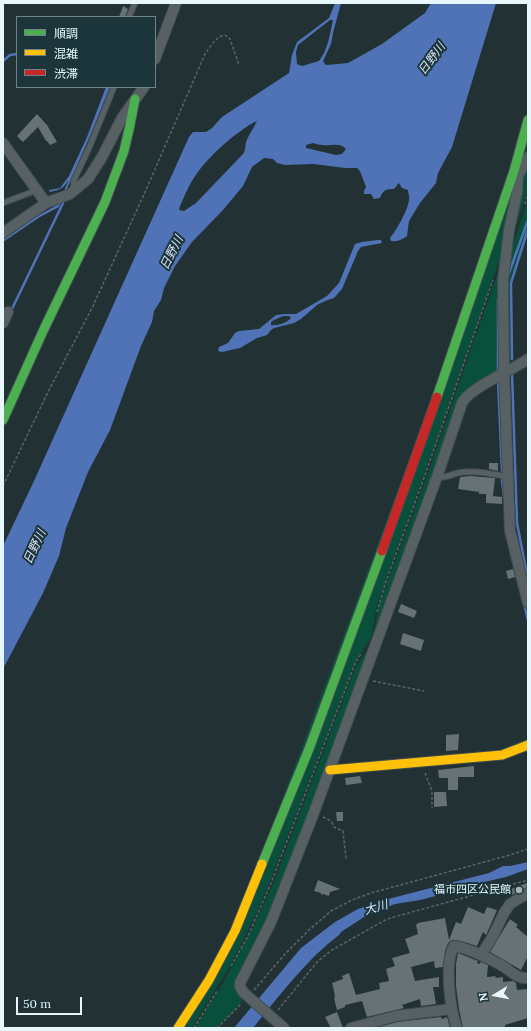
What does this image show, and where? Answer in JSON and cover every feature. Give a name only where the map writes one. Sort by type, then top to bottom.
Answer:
[{"type":"street","points":[[156,56],[176,3]]},
{"type":"street","points":[[3,233],[46,203],[66,195],[88,179],[102,157],[122,118],[143,88]]},
{"type":"street","points":[[3,420],[46,324],[106,200],[123,155],[133,120],[136,99]]},
{"type":"street","points":[[178,1028],[209,980],[236,931],[309,749],[412,466],[516,173],[528,120]]},
{"type":"street","points":[[3,143],[46,203]]},
{"type":"street","points":[[528,157],[516,173],[517,193],[509,230],[503,281],[504,372],[510,531],[528,603]]},
{"type":"street","points":[[3,322],[8,312]]},
{"type":"street","points":[[284,1028],[250,998],[241,988],[240,983],[270,922],[313,815],[464,400],[469,394],[504,372],[526,362]]},
{"type":"street","points":[[330,770],[502,755],[528,745]]},
{"type":"street","points":[[481,955],[510,904],[528,893]]},
{"type":"street","points":[[456,1028],[451,1009],[449,975],[452,948],[454,946],[481,955],[501,965],[519,978],[528,978]]},
{"type":"street","points":[[351,1028],[396,1016],[451,1009]]},
{"type":"lane","points":[[129,16],[135,3]]},
{"type":"lane","points":[[66,195],[89,148],[114,88]]},
{"type":"lane","points":[[3,203],[37,190]]},
{"type":"lane","points":[[437,477],[442,478],[464,472],[495,474],[508,477]]},
{"type":"path","points":[[3,486],[44,399],[96,298],[146,190],[205,54],[216,39],[225,35],[230,39],[239,65]]},
{"type":"path","points":[[376,614],[385,584],[494,278]]},
{"type":"path","points":[[362,682],[371,680],[424,691]]},
{"type":"path","points":[[421,761],[432,791],[432,808]]},
{"type":"path","points":[[313,815],[328,818],[334,827],[343,831],[346,859]]},
{"type":"path","points":[[217,1028],[250,998],[286,954],[310,929],[331,911],[352,900],[371,893],[528,849]]},
{"type":"path","points":[[271,1017],[318,962],[332,950],[366,930],[387,919],[528,880]]},
{"type":"green space","points":[[528,162],[528,190],[511,242],[521,178]]},
{"type":"green space","points":[[512,185],[503,250],[377,604],[371,638],[356,660],[255,916],[230,966],[192,1028],[180,1028],[222,960]]},
{"type":"green space","points":[[528,200],[528,228],[510,283],[511,363],[508,361],[506,332],[508,259]]},
{"type":"green space","points":[[500,266],[501,371],[466,394],[375,636],[373,636],[379,605],[428,473]]},
{"type":"green space","points":[[372,643],[289,873],[238,983],[243,998],[242,1001],[215,1028],[195,1028],[222,985],[254,925],[273,884],[356,666]]},
{"type":"water","name":"日野川","points":[[335,3],[341,3],[331,44],[323,61],[327,65],[348,63],[382,44],[425,13],[431,3],[496,3],[452,147],[438,173],[436,183],[420,203],[409,221],[407,236],[398,241],[391,241],[390,238],[404,215],[409,199],[408,190],[402,188],[399,183],[394,189],[387,190],[382,193],[380,198],[374,199],[371,194],[364,194],[366,187],[360,171],[357,168],[314,164],[285,165],[277,163],[273,159],[264,158],[252,167],[243,186],[223,210],[192,242],[175,266],[164,288],[161,300],[154,311],[152,322],[141,346],[110,430],[88,472],[75,505],[66,528],[59,556],[43,593],[3,669],[3,546],[34,481],[189,137],[193,132],[206,132],[222,117],[289,73],[292,55],[297,42],[329,18]],"holes":[[[330,20],[333,20],[325,52],[322,57],[319,61],[302,66],[297,64],[296,52],[298,45]],[[257,121],[247,139],[243,154],[196,203],[184,211],[179,210],[190,184],[203,165],[241,130]],[[313,143],[322,145],[338,145],[346,149],[342,154],[336,155],[306,148],[306,145]]]},
{"type":"water","points":[[106,88],[110,88],[59,207],[40,217],[3,242],[3,240],[32,219],[57,205],[69,180],[59,189],[50,192],[49,190],[60,188],[69,176],[87,137]]},
{"type":"water","points":[[381,240],[382,243],[361,247],[342,289],[334,298],[317,305],[294,323],[274,328],[267,335],[257,338],[240,348],[222,352],[218,351],[219,347],[228,343],[235,333],[239,331],[259,329],[276,315],[296,314],[327,296],[339,283],[355,244]],"holes":[[[283,316],[289,316],[291,318],[284,323],[271,325],[271,322],[274,320]]]},
{"type":"water","name":"大川","points":[[528,862],[528,869],[506,877],[458,888],[451,892],[420,900],[395,904],[367,915],[341,932],[315,956],[293,979],[253,1028],[234,1028],[301,948],[335,922],[358,909],[392,898],[489,873],[503,866]]},
{"type":"building","points":[[123,6],[128,9],[125,16],[119,16]]},
{"type":"building","points":[[37,114],[47,125],[57,142],[50,145],[38,127],[23,142],[17,136]]},
{"type":"building","points":[[489,463],[498,463],[498,471],[489,469]]},
{"type":"building","points":[[470,476],[495,478],[493,496],[502,497],[502,504],[486,503],[486,494],[479,494],[479,492],[458,489],[460,477]]},
{"type":"building","points":[[513,569],[515,577],[508,579],[506,571]]},
{"type":"building","points":[[401,604],[417,611],[414,618],[398,612]]},
{"type":"building","points":[[403,633],[424,640],[421,651],[400,644]]},
{"type":"building","points":[[459,734],[458,750],[446,751],[446,735]]},
{"type":"building","points":[[474,766],[474,777],[458,777],[458,790],[448,790],[448,778],[439,778],[438,770]]},
{"type":"building","points":[[360,776],[362,783],[346,785],[345,778]]},
{"type":"building","points":[[434,792],[446,792],[447,806],[434,807]]},
{"type":"building","points":[[336,812],[343,812],[343,821],[337,821]]},
{"type":"building","points":[[318,880],[340,889],[330,892],[329,896],[323,894],[321,895],[321,893],[314,891]]},
{"type":"building","points":[[527,883],[528,887],[512,895],[510,891],[511,889]]},
{"type":"building","points":[[468,907],[484,914],[487,907],[497,910],[486,935],[483,932],[477,946],[452,940],[448,943],[445,951],[443,967],[435,968],[434,961],[411,967],[415,981],[439,977],[439,987],[433,987],[436,1004],[421,1006],[420,999],[402,1005],[404,1008],[367,1017],[362,1001],[345,1005],[345,1007],[337,1010],[332,983],[343,979],[342,976],[349,973],[356,995],[380,989],[379,983],[389,981],[386,969],[395,966],[392,958],[410,953],[405,939],[418,934],[416,925],[418,923],[445,918],[449,940],[456,922],[461,924]]},
{"type":"building","points":[[510,919],[518,925],[516,927],[528,937],[528,956],[521,970],[490,952]]},
{"type":"building","points":[[458,953],[478,961],[477,963],[479,964],[481,962],[488,965],[487,977],[503,977],[503,982],[513,981],[516,983],[517,990],[528,989],[528,1018],[505,1025],[505,1027],[501,1028],[463,1028],[456,986],[456,964]]},
{"type":"building","points":[[337,1012],[343,1028],[331,1028],[325,1017]]},
{"type":"building","points":[[441,1017],[442,1019],[447,1017],[450,1028],[376,1028],[397,1022]]},
{"type":"waterway","points":[[3,61],[10,55],[16,54]]},
{"type":"waterway","points":[[11,311],[63,203]]},
{"type":"waterway","points":[[508,276],[528,220]]},
{"type":"waterway","points":[[512,359],[511,283],[528,229]]},
{"type":"waterway","points":[[498,299],[498,371]]},
{"type":"waterway","points":[[512,373],[517,523],[528,580]]},
{"type":"waterway","points":[[498,379],[502,471]]},
{"type":"waterway","points":[[502,480],[504,497]]},
{"type":"waterway","points":[[511,554],[519,586]]},
{"type":"waterway","points":[[524,604],[528,620]]},
{"type":"traffic: fast","points":[[3,420],[44,329],[105,202],[124,151],[135,99]]},
{"type":"traffic: fast","points":[[437,397],[514,171],[528,120]]},
{"type":"traffic: fast","points":[[262,864],[309,749],[382,551]]},
{"type":"traffic: slow","points":[[330,770],[502,755],[528,745]]},
{"type":"traffic: slow","points":[[178,1028],[209,980],[235,931],[262,864]]},
{"type":"traffic: jam","points":[[382,551],[437,397]]},
{"type":"place","name":"福市四区公民館","points":[[519,890]]}]
